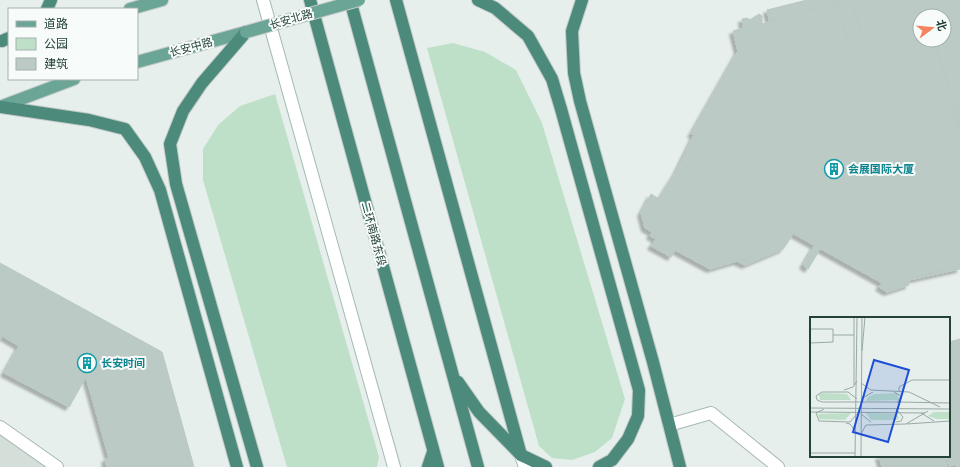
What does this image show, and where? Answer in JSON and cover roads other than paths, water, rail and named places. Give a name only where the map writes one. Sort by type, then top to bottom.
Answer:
[{"type":"highway","name":"二环南路东段","points":[[310,0],[438,467]]},
{"type":"highway","points":[[350,0],[478,467]]},
{"type":"highway","points":[[396,0],[521,455]]},
{"type":"highway","points":[[478,0],[495,8],[528,36],[552,80],[639,390],[638,416],[628,439],[612,460],[599,467]]},
{"type":"highway","points":[[582,0],[572,31],[574,73],[580,101],[651,355],[680,467]]},
{"type":"highway","points":[[246,32],[194,94],[183,111],[170,144],[176,184],[257,467]]},
{"type":"highway","points":[[1,107],[89,120],[125,129],[144,157],[160,190],[238,467]]},
{"type":"highway","points":[[453,375],[479,412],[521,455],[546,467]]},
{"type":"highway","points":[[428,467],[433,452]]},
{"type":"main road","points":[[134,8],[162,0]]},
{"type":"main road","points":[[263,0],[394,467]]},
{"type":"main road","name":"长安北路","points":[[246,32],[359,0]]},
{"type":"main road","name":"长安中路","points":[[138,62],[246,32]]},
{"type":"main road","points":[[1,107],[71,80]]},
{"type":"main road","points":[[669,425],[711,413],[778,467]]},
{"type":"main road","points":[[0,427],[57,467]]},
{"type":"main road","points":[[521,455],[525,467]]},
{"type":"place","name":"会展国际大厦","points":[[834,169]]},
{"type":"place","name":"长安时间","points":[[87,363]]}]
